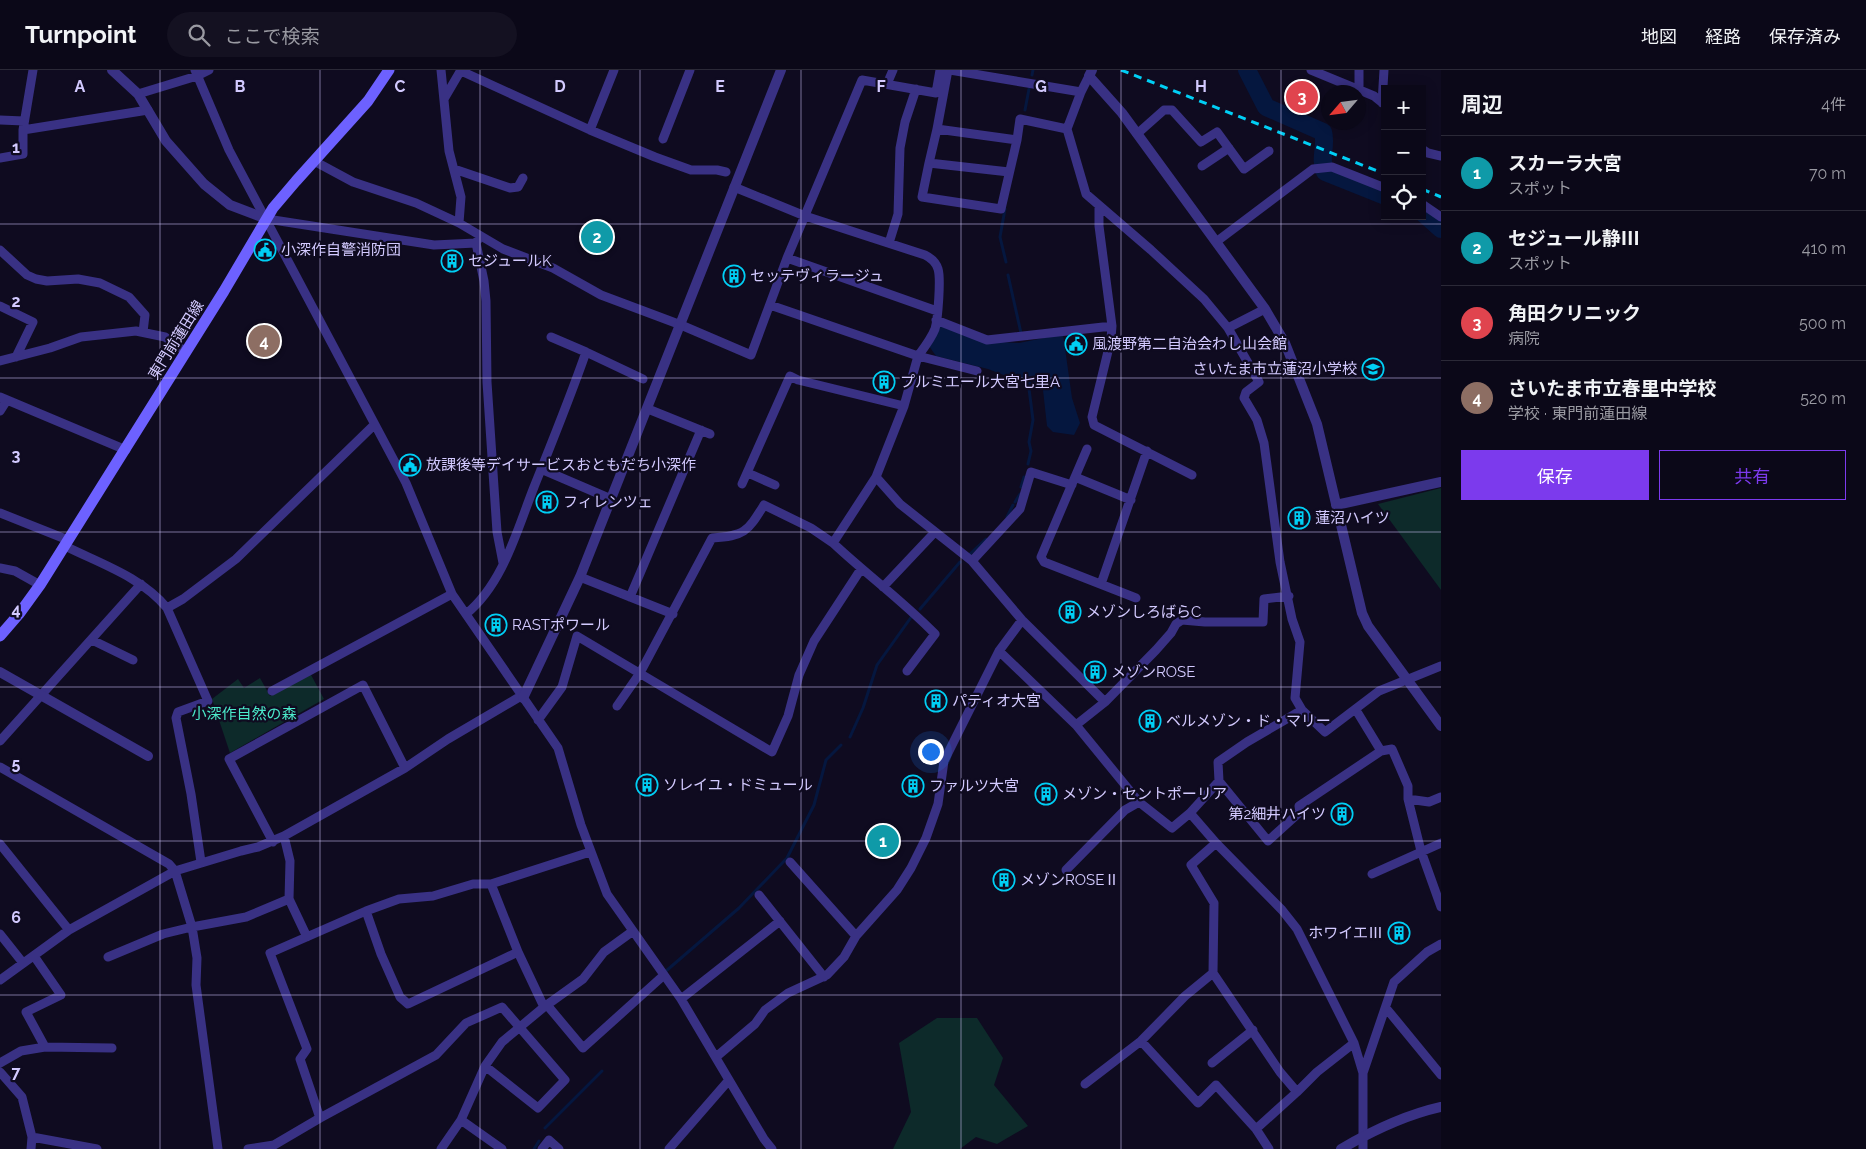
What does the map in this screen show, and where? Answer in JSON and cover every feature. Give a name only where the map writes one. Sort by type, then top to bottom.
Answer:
[{"type":"main road","name":"東門前蓮田線","points":[[0,636],[40,585],[126,450],[280,199],[368,101],[389,70]]},
{"type":"street","points":[[0,158],[23,154],[23,126],[33,70]]},
{"type":"street","points":[[112,70],[138,94],[166,141],[204,184],[230,205],[267,219],[434,245],[478,239]]},
{"type":"street","points":[[138,94],[208,70]]},
{"type":"street","points":[[441,70],[450,151],[461,197],[459,223]]},
{"type":"street","points":[[663,139],[690,70]]},
{"type":"street","points":[[0,980],[69,930],[174,871],[273,842],[405,768],[448,739],[522,697],[580,577],[781,70]]},
{"type":"street","points":[[887,84],[892,70]]},
{"type":"street","points":[[314,161],[353,182],[416,203],[459,223],[478,239],[553,268],[601,296],[681,325],[751,355],[787,258],[862,80],[936,93],[940,70]]},
{"type":"street","points":[[1067,129],[1020,119],[1001,210],[922,197],[938,129],[949,70],[1081,92]]},
{"type":"street","points":[[1310,70],[1347,85]]},
{"type":"street","points":[[1359,70],[1359,85]]},
{"type":"street","points":[[1384,70],[1384,85]]},
{"type":"street","points":[[444,99],[461,71],[590,130],[691,170],[726,172]]},
{"type":"street","points":[[590,130],[612,71]]},
{"type":"street","points":[[196,73],[229,150],[406,483],[452,594],[558,748],[590,852],[606,894],[681,999],[764,1139],[772,1149]]},
{"type":"street","points":[[1441,666],[1406,680],[1380,691],[1368,698],[1356,710],[1325,732],[1302,710],[1295,698],[1300,642],[1292,619],[1280,562],[1264,443],[1257,420],[1244,398],[1246,392],[1259,382],[1228,328],[1204,299],[1086,194],[1067,129],[1081,92],[1091,73],[1265,309],[1285,343],[1317,424],[1362,613],[1368,626],[1406,680],[1441,726]]},
{"type":"street","points":[[889,242],[898,214],[900,148],[905,122],[916,89]]},
{"type":"street","points":[[1366,93],[1381,102]]},
{"type":"street","points":[[0,120],[23,126],[148,110]]},
{"type":"street","points":[[1137,134],[1164,110],[1172,110],[1201,142],[1217,132],[1244,169],[1269,151]]},
{"type":"street","points":[[938,129],[1017,140]]},
{"type":"street","points":[[1202,166],[1229,148]]},
{"type":"street","points":[[1426,152],[1440,155]]},
{"type":"street","points":[[929,163],[1010,172]]},
{"type":"street","points":[[1216,242],[1313,170],[1332,168],[1381,186]]},
{"type":"street","points":[[454,169],[510,188],[518,187],[523,178]]},
{"type":"street","points":[[734,187],[805,216],[925,254],[933,260],[938,270],[937,316],[930,337],[918,356],[904,406],[876,478],[833,543]]},
{"type":"street","points":[[1100,206],[1100,226],[1112,339],[1092,417],[1094,425],[1192,475]]},
{"type":"street","points":[[1426,207],[1441,217]]},
{"type":"street","points":[[478,239],[484,281],[487,382],[496,532],[503,563]]},
{"type":"street","points":[[0,250],[27,274],[36,279],[47,281],[78,279],[100,283],[129,298],[145,315],[144,332]]},
{"type":"street","points":[[787,258],[937,316],[987,340],[1112,326]]},
{"type":"street","points":[[770,305],[918,356],[977,371]]},
{"type":"street","points":[[0,306],[33,322],[16,357]]},
{"type":"street","points":[[1228,328],[1265,309]]},
{"type":"street","points":[[2,363],[81,337],[144,332],[165,337],[186,352]]},
{"type":"street","points":[[551,337],[643,379]]},
{"type":"street","points":[[466,614],[482,598],[503,563],[586,352]]},
{"type":"street","points":[[742,484],[790,376],[798,380],[904,406]]},
{"type":"street","points":[[0,410],[4,399],[126,450]]},
{"type":"street","points":[[630,597],[706,432],[648,409]]},
{"type":"street","points":[[167,608],[183,599],[236,559],[374,424]]},
{"type":"street","points":[[1087,449],[1041,557],[1044,562],[1136,598]]},
{"type":"street","points":[[1101,584],[1148,451]]},
{"type":"street","points":[[541,469],[611,499]]},
{"type":"street","points":[[972,561],[1020,509],[1031,472],[1074,481],[1131,500]]},
{"type":"street","points":[[748,473],[775,485]]},
{"type":"street","points":[[876,478],[900,504],[934,533],[972,561],[1022,620],[1105,702]]},
{"type":"street","points":[[1336,505],[1441,482]]},
{"type":"street","points":[[617,706],[640,673],[712,538],[730,537],[743,533],[751,526],[764,505],[811,528],[833,543],[861,569],[916,614],[935,634],[907,671]]},
{"type":"street","points":[[0,512],[66,543],[141,584],[167,608],[208,701],[178,712],[176,718],[191,794],[201,862]]},
{"type":"street","points":[[883,587],[934,533]]},
{"type":"street","points":[[0,568],[15,571],[40,585]]},
{"type":"street","points":[[538,720],[562,687],[577,636],[772,752],[788,716],[799,675],[814,641],[861,569]]},
{"type":"street","points":[[580,577],[673,614]]},
{"type":"street","points":[[0,741],[141,584]]},
{"type":"street","points":[[272,691],[452,594]]},
{"type":"street","points":[[1076,725],[1105,702],[1171,634],[1176,624],[1182,620],[1263,622],[1264,599],[1288,596]]},
{"type":"street","points":[[716,1057],[755,1024],[765,1010],[788,993],[824,976],[844,957],[856,936],[897,890],[926,838],[938,804],[944,761],[999,651],[1022,620]]},
{"type":"street","points":[[92,640],[132,660]]},
{"type":"street","points":[[999,651],[1076,725],[1139,802],[1172,828],[1190,813],[1219,781]]},
{"type":"street","points":[[0,672],[148,756]]},
{"type":"street","points":[[273,842],[230,759],[363,685],[405,768]]},
{"type":"street","points":[[1302,710],[1247,742],[1218,762],[1219,781],[1268,840],[1300,812],[1299,806],[1381,750],[1392,749],[1408,786],[1408,799],[1421,851],[1441,906]]},
{"type":"street","points":[[1356,710],[1381,750]]},
{"type":"street","points":[[0,768],[169,864],[174,871],[192,927],[197,958],[196,984],[218,1149]]},
{"type":"street","points":[[1408,799],[1429,802],[1441,796]]},
{"type":"street","points":[[1066,870],[1125,810],[1139,802]]},
{"type":"street","points":[[1190,813],[1216,843],[1282,910],[1297,929],[1354,1043],[1363,1073],[1363,1149]]},
{"type":"street","points":[[284,836],[290,861],[289,899],[307,937]]},
{"type":"street","points":[[1216,843],[1191,864],[1214,903],[1213,973],[1280,1072],[1297,1092]]},
{"type":"street","points":[[1372,874],[1441,843]]},
{"type":"street","points":[[2,850],[69,930]]},
{"type":"street","points":[[320,1118],[300,1059],[307,1049],[270,952],[399,899],[433,896],[473,884],[491,884],[590,852]]},
{"type":"street","points":[[790,862],[856,936]]},
{"type":"street","points":[[491,884],[518,952],[545,1006],[583,1048],[664,975]]},
{"type":"street","points":[[759,895],[824,976]]},
{"type":"street","points":[[108,957],[162,934],[246,917],[289,899]]},
{"type":"street","points":[[366,911],[380,954],[400,996],[408,1004],[518,952]]},
{"type":"street","points":[[681,999],[780,921]]},
{"type":"street","points":[[441,1149],[461,1120],[485,1066],[502,1042],[545,1006],[583,979],[604,952],[633,931]]},
{"type":"street","points":[[0,934],[23,963]]},
{"type":"street","points":[[1363,1073],[1394,982],[1427,952],[1441,944]]},
{"type":"street","points":[[34,956],[61,995],[26,1012],[45,1047]]},
{"type":"street","points":[[1085,1084],[1141,1041],[1184,996],[1213,973]]},
{"type":"street","points":[[248,1149],[276,1147],[320,1118],[436,1056],[466,1023],[502,1007],[565,1080],[538,1108],[485,1066]]},
{"type":"street","points":[[1386,1008],[1441,1075]]},
{"type":"street","points":[[1212,1063],[1253,1030]]},
{"type":"street","points":[[1141,1041],[1198,1103],[1216,1085],[1256,1129],[1269,1149]]},
{"type":"street","points":[[1256,1129],[1317,1072],[1354,1043]]},
{"type":"street","points":[[0,1063],[21,1051],[45,1047],[112,1048]]},
{"type":"street","points":[[0,1072],[22,1097],[32,1137],[31,1149]]},
{"type":"street","points":[[669,1149],[729,1080]]},
{"type":"street","points":[[1341,1149],[1362,1136],[1402,1118],[1441,1107]]},
{"type":"street","points":[[461,1120],[502,1149]]},
{"type":"street","points":[[32,1137],[55,1145],[97,1149]]},
{"type":"street","points":[[542,1149],[549,1140],[559,1149]]},
{"type":"green space","points":[[1441,488],[1441,590],[1378,504]]},
{"type":"green space","name":"小深作自然の森","points":[[310,673],[324,699],[230,753],[212,699],[238,679],[244,688],[260,678],[270,696]]},
{"type":"green space","points":[[937,1018],[977,1018],[1003,1058],[994,1085],[1028,1126],[997,1144],[976,1137],[960,1149],[893,1149],[911,1112],[899,1043]]},
{"type":"water","points":[[941,326],[986,341],[1019,343],[1063,334],[1072,398],[1080,423],[1074,435],[1053,432],[1047,426],[1043,390],[988,369],[936,356],[929,346],[937,327]]},
{"type":"waterway","points":[[1032,75],[1033,70]]},
{"type":"waterway","points":[[1247,70],[1266,107],[1323,132],[1323,167],[1325,172],[1381,194]]},
{"type":"waterway","points":[[1025,110],[1029,89]]},
{"type":"waterway","points":[[1005,209],[1000,237],[1006,262]]},
{"type":"waterway","points":[[1426,216],[1441,229]]},
{"type":"waterway","points":[[1008,275],[1021,333]]},
{"type":"waterway","points":[[1028,381],[1033,420],[1029,442],[1031,451],[1028,464]]},
{"type":"waterway","points":[[1021,487],[1024,477]]},
{"type":"waterway","points":[[1015,502],[1020,494]]},
{"type":"waterway","points":[[1007,517],[1013,505]]},
{"type":"waterway","points":[[970,554],[986,539]]},
{"type":"waterway","points":[[920,609],[960,562]]},
{"type":"waterway","points":[[850,737],[863,708],[877,665],[912,616]]},
{"type":"waterway","points":[[666,971],[739,908],[787,858],[814,805],[826,760],[841,745]]},
{"type":"waterway","points":[[545,1128],[602,1071]]},
{"type":"waterway","points":[[534,1149],[539,1141]]},
{"type":"railway","points":[[1121,70],[1381,172]]},
{"type":"railway","points":[[1426,191],[1441,197]]},
{"type":"place","name":"角田クリニック","points":[[1302,97]]},
{"type":"place","name":"セジュール静Ⅲ","points":[[597,237]]},
{"type":"place","name":"小深作自警消防団","points":[[265,250]]},
{"type":"place","name":"セジュールK","points":[[452,261]]},
{"type":"place","name":"セッテヴィラージュ","points":[[734,276]]},
{"type":"place","name":"さいたま市立春里中学校","points":[[264,341]]},
{"type":"place","name":"風渡野第二自治会わし山会館","points":[[1076,344]]},
{"type":"place","name":"さいたま市立蓮沼小学校","points":[[1373,369]]},
{"type":"place","name":"プルミエール大宮七里A","points":[[884,382]]},
{"type":"place","name":"放課後等デイサービスおともだち小深作","points":[[410,465]]},
{"type":"place","name":"フィレンツェ","points":[[547,502]]},
{"type":"place","name":"蓮沼ハイツ","points":[[1299,518]]},
{"type":"place","name":"メゾンしろばらC","points":[[1070,612]]},
{"type":"place","name":"RASTポワール","points":[[496,625]]},
{"type":"place","name":"メゾンROSE","points":[[1095,672]]},
{"type":"place","name":"パティオ大宮","points":[[936,701]]},
{"type":"place","name":"ベルメゾン・ド・マリー","points":[[1150,721]]},
{"type":"place","name":"ソレイユ・ドミュール","points":[[647,785]]},
{"type":"place","name":"ファルツ大宮","points":[[913,786]]},
{"type":"place","name":"メゾン・セントポーリア","points":[[1046,794]]},
{"type":"place","name":"第2細井ハイツ","points":[[1342,814]]},
{"type":"place","name":"スカーラ大宮","points":[[883,841]]},
{"type":"place","name":"メゾンROSEⅡ","points":[[1004,880]]},
{"type":"place","name":"ホワイエⅢ","points":[[1399,933]]}]
